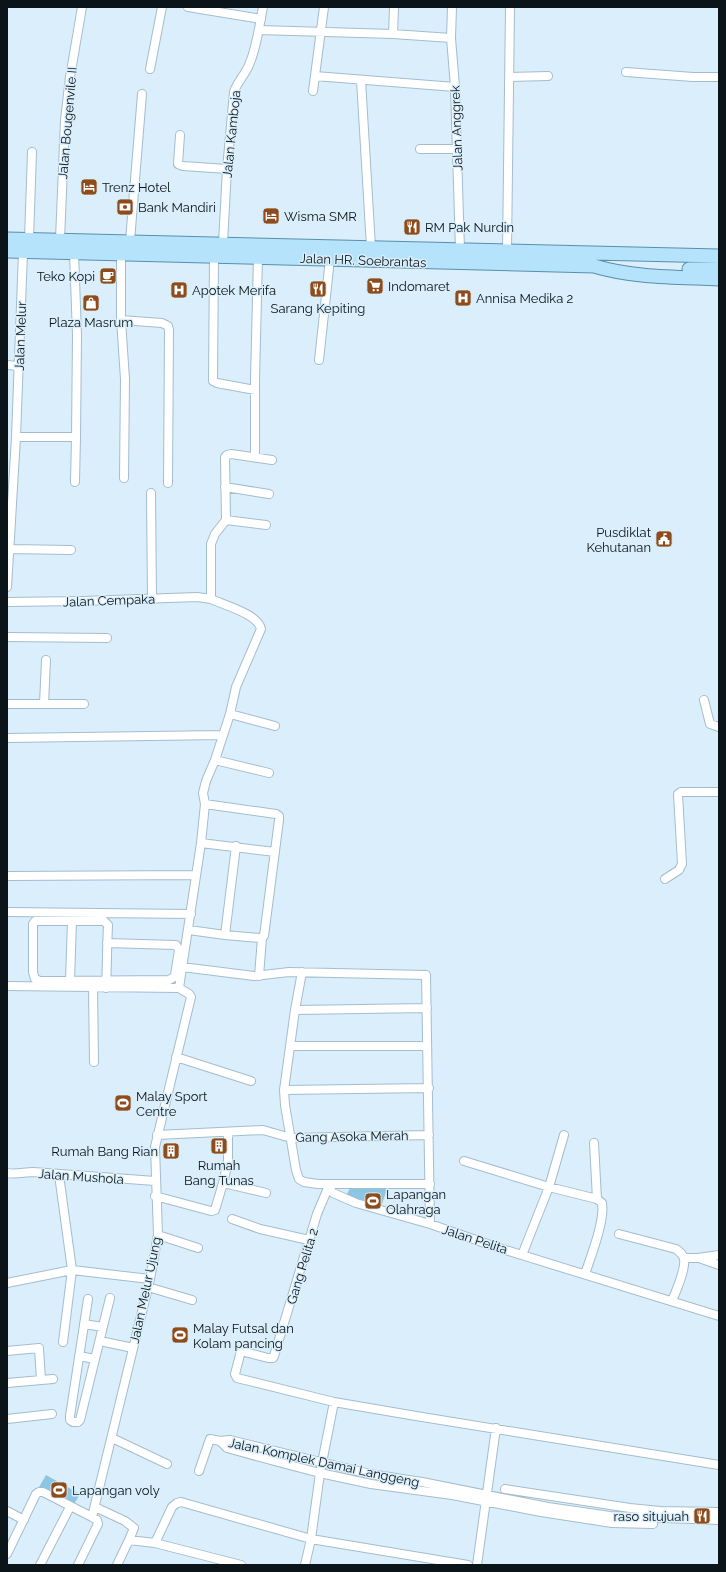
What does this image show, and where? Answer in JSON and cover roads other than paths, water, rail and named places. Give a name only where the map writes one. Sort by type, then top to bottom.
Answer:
[{"type":"main road","name":"Jalan HR. Soebrantas","points":[[7,239],[224,243],[331,255],[371,247],[719,256]]},
{"type":"main road","name":"Jalan HR. Soebrantas","points":[[7,251],[258,257],[331,255],[594,266],[613,272],[635,275],[719,279]]},
{"type":"main road","points":[[594,266],[719,269]]},
{"type":"street","name":"Jalan Bougenvile II","points":[[60,239],[65,120],[70,77],[82,7]]},
{"type":"street","points":[[150,69],[162,7]]},
{"type":"street","points":[[188,7],[261,19]]},
{"type":"street","name":"Jalan Kamboja","points":[[224,243],[227,169],[234,92],[236,85],[249,68],[259,30],[263,7]]},
{"type":"street","points":[[313,91],[324,7]]},
{"type":"street","points":[[394,7],[394,34]]},
{"type":"street","name":"Jalan Anggrek","points":[[452,7],[451,38],[455,87],[460,250]]},
{"type":"street","points":[[507,251],[510,7]]},
{"type":"street","points":[[259,30],[394,34],[451,38]]},
{"type":"street","points":[[626,72],[693,77],[719,77]]},
{"type":"street","points":[[316,76],[455,87]]},
{"type":"street","points":[[509,77],[548,76]]},
{"type":"street","points":[[361,80],[371,247]]},
{"type":"street","points":[[130,241],[142,94]]},
{"type":"street","points":[[180,135],[177,162],[180,166],[227,169]]},
{"type":"street","points":[[420,149],[456,149]]},
{"type":"street","points":[[29,239],[32,152]]},
{"type":"street","name":"Jalan Melur","points":[[7,587],[10,549],[10,502],[16,437],[23,252]]},
{"type":"street","points":[[74,252],[77,335],[75,482]]},
{"type":"street","points":[[121,253],[121,320],[124,379],[124,478]]},
{"type":"street","points":[[319,360],[331,255]]},
{"type":"street","points":[[214,256],[213,381],[255,390]]},
{"type":"street","points":[[255,457],[258,257]]},
{"type":"street","points":[[121,320],[162,323],[168,326],[168,483]]},
{"type":"street","points":[[7,365],[18,366]]},
{"type":"street","points":[[16,437],[76,436]]},
{"type":"street","points":[[211,599],[211,544],[215,534],[226,520],[225,460],[227,455],[231,454],[272,460]]},
{"type":"street","points":[[225,487],[269,494]]},
{"type":"street","points":[[152,493],[152,598]]},
{"type":"street","points":[[226,520],[266,525]]},
{"type":"street","points":[[10,549],[71,550]]},
{"type":"street","name":"Jalan Cempaka","points":[[7,602],[197,597],[211,599],[248,615],[260,625],[259,635],[242,669],[230,714]]},
{"type":"street","points":[[7,637],[107,638]]},
{"type":"street","points":[[44,704],[46,660]]},
{"type":"street","points":[[704,700],[710,724],[719,727]]},
{"type":"street","points":[[7,704],[84,704]]},
{"type":"street","points":[[106,984],[108,925],[104,921],[35,921],[33,924],[35,979],[40,981],[70,981],[106,984],[180,988],[201,843],[205,804],[203,793],[222,735],[230,714],[274,726]]},
{"type":"street","points":[[7,738],[222,735]]},
{"type":"street","points":[[215,760],[270,773]]},
{"type":"street","points":[[665,879],[679,870],[682,864],[678,794],[681,792],[719,792]]},
{"type":"street","points":[[205,804],[276,814],[279,816],[264,936],[262,938],[259,976]]},
{"type":"street","points":[[201,843],[236,846],[275,852]]},
{"type":"street","points":[[225,935],[236,846]]},
{"type":"street","points":[[7,876],[196,875]]},
{"type":"street","points":[[7,912],[191,914]]},
{"type":"street","points":[[70,981],[72,921]]},
{"type":"street","points":[[189,930],[262,938]]},
{"type":"street","points":[[7,986],[93,987],[106,984],[171,979],[175,975],[179,950],[176,945],[107,943]]},
{"type":"street","points":[[182,967],[259,976],[289,972],[425,974],[427,977],[430,1224]]},
{"type":"street","name":"Jalan Pelita","points":[[302,972],[284,1090],[299,1179],[307,1183],[326,1186],[334,1193],[356,1203],[430,1224],[522,1255],[719,1316]]},
{"type":"street","points":[[93,987],[94,1062]]},
{"type":"street","name":"Jalan Melur Ujung","points":[[92,1517],[149,1283],[158,1235],[154,1156],[156,1135],[191,997],[180,988]]},
{"type":"street","points":[[295,1010],[427,1008]]},
{"type":"street","points":[[290,1046],[427,1046]]},
{"type":"street","points":[[176,1057],[251,1081]]},
{"type":"street","points":[[284,1090],[429,1088]]},
{"type":"street","name":"Gang Asoka Merah","points":[[156,1135],[264,1130],[291,1138],[429,1135]]},
{"type":"street","points":[[155,1196],[213,1211],[217,1208],[228,1162],[228,1132]]},
{"type":"street","points":[[522,1255],[549,1187],[564,1135]]},
{"type":"street","points":[[594,1144],[597,1199]]},
{"type":"street","points":[[464,1161],[549,1187],[597,1199],[602,1203],[600,1224],[585,1274]]},
{"type":"street","name":"Jalan Mushola","points":[[7,1173],[12,1174],[27,1172],[155,1181]]},
{"type":"street","points":[[59,1175],[72,1270],[63,1342]]},
{"type":"street","points":[[224,1183],[266,1194]]},
{"type":"street","points":[[326,1186],[430,1184]]},
{"type":"street","name":"Gang Pelita 2","points":[[326,1186],[274,1356],[273,1358],[268,1358],[241,1351],[235,1374],[237,1378],[334,1402]]},
{"type":"street","points":[[232,1219],[260,1229],[309,1240]]},
{"type":"street","points":[[619,1234],[681,1252],[684,1258],[684,1264],[672,1301]]},
{"type":"street","points":[[158,1235],[198,1248]]},
{"type":"street","points":[[684,1258],[719,1255]]},
{"type":"street","points":[[698,1258],[719,1265]]},
{"type":"street","points":[[7,1283],[72,1270],[149,1283],[192,1300]]},
{"type":"street","points":[[88,1299],[70,1416],[70,1420],[73,1422],[78,1422],[80,1420],[110,1298]]},
{"type":"street","points":[[84,1324],[103,1327]]},
{"type":"street","points":[[100,1341],[133,1348]]},
{"type":"street","points":[[7,1351],[39,1348],[41,1380]]},
{"type":"street","points":[[79,1356],[95,1359]]},
{"type":"street","points":[[7,1383],[53,1379]]},
{"type":"street","points":[[305,1565],[311,1539],[320,1473],[334,1402],[719,1465]]},
{"type":"street","points":[[7,1419],[52,1414]]},
{"type":"street","points":[[477,1565],[496,1428]]},
{"type":"street","points":[[112,1438],[167,1464]]},
{"type":"street","points":[[199,1470],[210,1439],[220,1441]]},
{"type":"street","name":"Jalan Komplek Damai Langgeng","points":[[220,1441],[230,1440],[282,1454],[422,1487],[486,1498],[610,1516],[719,1520]]},
{"type":"street","name":"Jalan Komplek Damai Langgeng","points":[[220,1441],[227,1448],[320,1473],[372,1484],[422,1487]]},
{"type":"street","points":[[278,1462],[282,1454]]},
{"type":"street","points":[[505,1489],[613,1506],[652,1518],[719,1512]]},
{"type":"street","points":[[7,1554],[36,1494],[39,1492],[44,1492],[97,1520],[98,1524],[78,1565]]},
{"type":"street","points":[[548,1507],[550,1496]]},
{"type":"street","name":"Jalan Komplek Damai Langgeng","points":[[486,1498],[541,1512],[612,1523],[652,1518],[719,1526]]},
{"type":"street","points":[[155,1543],[172,1507],[181,1502],[311,1539],[468,1565]]},
{"type":"street","points":[[610,1516],[613,1506]]},
{"type":"street","points":[[40,1565],[70,1507]]},
{"type":"street","points":[[95,1507],[125,1521],[134,1528],[117,1565]]},
{"type":"street","points":[[7,1511],[24,1520]]},
{"type":"street","points":[[129,1540],[155,1543],[241,1565]]},
{"type":"place","name":"Trenz Hotel","points":[[89,187]]},
{"type":"place","name":"Bank Mandiri","points":[[125,207]]},
{"type":"place","name":"Wisma SMR","points":[[271,216]]},
{"type":"place","name":"RM Pak Nurdin","points":[[412,227]]},
{"type":"place","name":"Teko Kopi","points":[[108,276]]},
{"type":"place","name":"Indomaret","points":[[375,286]]},
{"type":"place","name":"Sarang Kepiting","points":[[318,289]]},
{"type":"place","name":"Apotek Merifa","points":[[179,290]]},
{"type":"place","name":"Annisa Medika 2","points":[[463,298]]},
{"type":"place","name":"Plaza Masrum","points":[[91,303]]},
{"type":"place","name":"Pusdiklat Kehutanan","points":[[664,539]]},
{"type":"place","name":"Malay Sport Centre","points":[[123,1103]]},
{"type":"place","name":"Rumah Bang Tunas","points":[[219,1146]]},
{"type":"place","name":"Rumah Bang Rian","points":[[171,1151]]},
{"type":"place","name":"Lapangan Olahraga","points":[[373,1201]]},
{"type":"place","name":"Malay Futsal dan Kolam pancing","points":[[180,1335]]},
{"type":"place","name":"Lapangan voly","points":[[59,1490]]},
{"type":"place","name":"raso situjuah","points":[[702,1516]]}]
